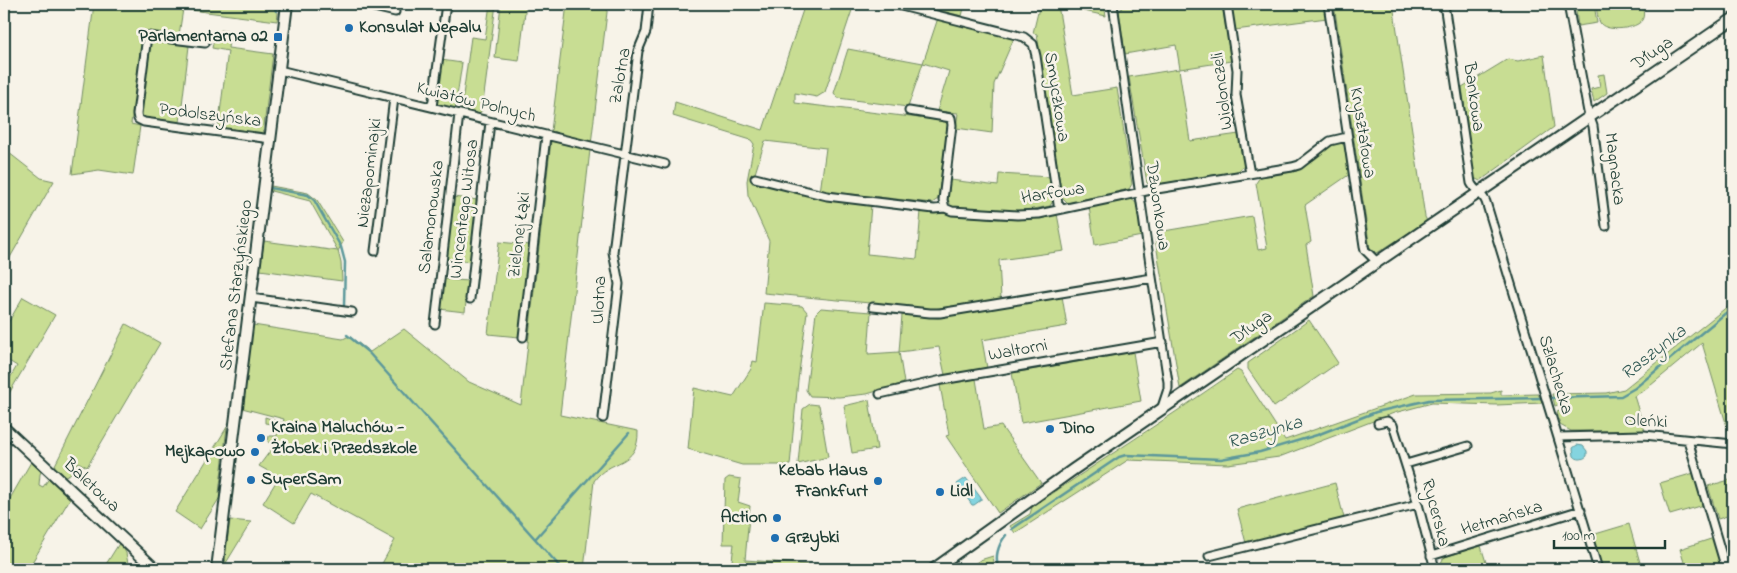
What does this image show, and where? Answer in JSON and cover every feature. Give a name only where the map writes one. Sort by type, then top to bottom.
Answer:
[{"type":"street","name":"Stefana Starzyńskiego","points":[[217,569],[287,4]]},
{"type":"street","points":[[360,4],[395,12]]},
{"type":"street","points":[[432,107],[446,4]]},
{"type":"street","name":"Zalotna","points":[[625,154],[638,51],[646,32],[649,4]]},
{"type":"street","name":"Smyczkowa","points":[[892,4],[1017,35],[1030,41],[1036,56],[1058,204],[1062,209]]},
{"type":"street","name":"Dzwonkowa","points":[[1113,4],[1152,278],[1163,342],[1168,389],[1160,411]]},
{"type":"street","name":"Wiolonczeli","points":[[1227,4],[1237,70],[1236,94],[1250,174]]},
{"type":"street","name":"Kryształowa","points":[[1328,4],[1364,246],[1365,250],[1377,262]]},
{"type":"street","name":"Bankowa","points":[[1444,4],[1471,183],[1479,192]]},
{"type":"street","points":[[1568,4],[1590,116]]},
{"type":"street","name":"Długa","points":[[934,569],[1074,469],[1733,19]]},
{"type":"street","name":"Podolszyńska","points":[[205,43],[147,36],[137,114],[138,119],[144,122],[271,139]]},
{"type":"street","name":"Kwiatów Polnych","points":[[280,70],[665,164]]},
{"type":"street","name":"Niezapominajki","points":[[376,251],[394,98]]},
{"type":"street","points":[[909,111],[951,118],[952,125],[943,200],[945,208]]},
{"type":"street","name":"Salamonowska","points":[[435,324],[459,114]]},
{"type":"street","name":"Magnacka","points":[[1590,116],[1593,126],[1606,226]]},
{"type":"street","name":"Wincentego Witosa","points":[[470,299],[490,122]]},
{"type":"street","name":"Zielonej Łąki","points":[[523,337],[546,136]]},
{"type":"street","name":"Harfowa","points":[[755,178],[818,195],[934,209],[945,208],[952,211],[1017,215],[1039,214],[1140,193],[1296,166],[1330,141],[1347,137]]},
{"type":"street","name":"Ulotna","points":[[603,418],[619,284],[613,252],[625,154]]},
{"type":"street","name":"Szlachecka","points":[[1479,192],[1483,195],[1486,202],[1598,569]]},
{"type":"street","points":[[873,307],[940,313],[1152,278]]},
{"type":"street","points":[[251,298],[352,312]]},
{"type":"street","name":"Waltorni","points":[[880,394],[942,380],[1163,342]]},
{"type":"street","name":"Rycerska","points":[[1378,423],[1387,421],[1393,425],[1418,504],[1435,569]]},
{"type":"street","name":"Baletowa","points":[[4,428],[155,569]]},
{"type":"street","name":"Oleńki","points":[[1558,437],[1644,435],[1733,444]]},
{"type":"street","points":[[1688,440],[1726,569]]},
{"type":"street","name":"Rycerska","points":[[1406,464],[1468,446]]},
{"type":"street","points":[[1209,556],[1418,504]]},
{"type":"street","name":"Hetmańska","points":[[1431,556],[1581,510]]},
{"type":"green space","points":[[94,4],[275,4],[278,13],[277,21],[183,9],[179,35],[143,31],[131,124],[140,126],[133,175],[99,170],[72,174]]},
{"type":"green space","points":[[490,4],[496,4],[482,110],[478,116],[461,110],[471,37],[485,39]]},
{"type":"green space","points":[[501,4],[526,4],[519,61],[495,58]]},
{"type":"green space","points":[[567,4],[608,4],[591,144],[551,131]]},
{"type":"green space","points":[[805,4],[854,4],[825,92],[817,97],[795,93],[795,103],[944,121],[948,125],[938,199],[932,203],[820,192],[826,148],[765,141],[752,183],[777,187],[822,199],[871,205],[867,254],[917,259],[921,211],[996,219],[1028,219],[1057,214],[1064,251],[999,260],[1001,299],[933,309],[764,293],[769,241],[748,195],[747,181],[754,144],[751,140],[673,116],[675,102],[763,130]]},
{"type":"green space","points":[[928,4],[965,4],[962,16],[927,7]]},
{"type":"green space","points":[[1040,4],[1104,4],[1106,16],[1058,5],[1073,95],[1117,88],[1132,184],[1129,189],[1068,203],[1062,197],[1037,34],[1033,33]]},
{"type":"green space","points":[[1140,4],[1222,4],[1231,61],[1180,69],[1176,45],[1125,54],[1119,12],[1123,6]]},
{"type":"green space","points":[[1231,4],[1325,4],[1327,18],[1235,30]]},
{"type":"green space","points":[[1334,4],[1393,4],[1427,221],[1377,253],[1370,249]]},
{"type":"green space","points":[[1575,4],[1594,4],[1597,23],[1578,26]]},
{"type":"green space","points":[[1596,4],[1642,4],[1643,18],[1634,26],[1610,28],[1601,24]]},
{"type":"green space","points":[[938,18],[1014,38],[994,84],[992,133],[956,128],[958,113],[937,111],[949,71],[923,63]]},
{"type":"green space","points":[[221,30],[230,32],[228,48],[273,54],[263,134],[218,128],[228,51],[212,48],[214,39],[218,40],[220,38]]},
{"type":"green space","points":[[153,40],[189,46],[180,122],[143,118],[141,116],[150,42]]},
{"type":"green space","points":[[848,49],[923,63],[908,107],[838,98],[834,93]]},
{"type":"green space","points":[[1544,55],[1554,127],[1480,181],[1474,178],[1462,87],[1508,59],[1518,61]]},
{"type":"green space","points":[[441,60],[462,63],[455,110],[434,105]]},
{"type":"green space","points":[[1179,69],[1190,141],[1239,134],[1245,165],[1238,171],[1153,185],[1147,183],[1129,77]]},
{"type":"green space","points":[[1604,74],[1607,93],[1594,102],[1591,89],[1600,87],[1598,75]]},
{"type":"green space","points":[[551,141],[590,150],[560,415],[638,431],[634,451],[628,457],[600,474],[594,481],[584,569],[447,569],[438,564],[435,569],[379,569],[395,540],[311,494],[294,523],[263,503],[279,477],[259,466],[276,443],[268,442],[269,436],[277,436],[278,425],[265,423],[265,417],[283,423],[284,419],[242,408],[253,325],[343,339],[349,336],[370,352],[404,329],[469,382],[521,405]]},
{"type":"green space","points":[[1331,143],[1341,143],[1346,147],[1350,174],[1305,205],[1311,242],[1306,245],[1314,296],[1180,388],[1155,238],[1158,237],[1158,232],[1252,216],[1258,250],[1267,248],[1256,183],[1260,177],[1297,171]]},
{"type":"green space","points":[[4,149],[41,178],[54,181],[8,261],[4,259]]},
{"type":"green space","points":[[999,174],[1051,177],[1054,199],[1050,206],[1018,212],[952,207],[948,200],[950,180],[998,186]]},
{"type":"green space","points":[[271,186],[308,193],[317,200],[343,242],[338,251],[310,201],[271,191]]},
{"type":"green space","points":[[453,197],[478,200],[471,262],[445,259]]},
{"type":"green space","points":[[1130,198],[1136,203],[1142,236],[1095,245],[1089,207]]},
{"type":"green space","points":[[264,241],[338,251],[342,281],[260,270]]},
{"type":"green space","points":[[499,242],[530,245],[519,337],[488,334]]},
{"type":"green space","points":[[443,279],[468,281],[465,312],[439,309]]},
{"type":"green space","points":[[1062,296],[1067,326],[982,340],[987,368],[945,375],[939,347],[899,352],[902,315],[938,318]]},
{"type":"green space","points":[[23,297],[55,315],[4,402],[4,388],[17,366],[4,358],[4,330]]},
{"type":"green space","points":[[1733,302],[1733,441],[1731,440],[1702,343],[1645,390],[1634,396],[1645,431],[1571,431],[1560,425],[1557,412],[1562,410],[1560,404],[1555,406],[1552,394],[1606,393],[1624,389]]},
{"type":"green space","points":[[764,303],[802,306],[807,312],[790,465],[742,465],[688,449],[694,388],[733,397],[751,369],[753,361],[757,362]]},
{"type":"green space","points":[[821,308],[871,312],[868,354],[899,352],[904,383],[867,394],[839,397],[810,396],[806,390],[816,313]]},
{"type":"green space","points":[[1309,320],[1338,363],[1274,407],[1248,369],[1248,363]]},
{"type":"green space","points":[[126,324],[160,343],[87,467],[78,462],[70,474],[65,476],[54,467]]},
{"type":"green space","points":[[1133,352],[1141,401],[1021,423],[1012,373]]},
{"type":"green space","points":[[1237,370],[1241,372],[1285,440],[1416,394],[1491,393],[1501,390],[1501,395],[1538,394],[1543,403],[1497,405],[1432,403],[1394,413],[1279,457],[1228,464],[1128,460],[1015,533],[1010,526],[1030,514],[1032,507]]},
{"type":"green space","points":[[976,379],[984,429],[1001,426],[1041,483],[998,513],[946,436],[949,435],[940,385]]},
{"type":"green space","points":[[869,400],[877,449],[852,453],[844,406]]},
{"type":"green space","points":[[810,404],[819,405],[828,457],[798,464],[803,409]]},
{"type":"green space","points":[[227,427],[219,493],[222,494],[200,529],[175,512]]},
{"type":"green space","points":[[31,462],[41,472],[39,485],[43,487],[50,477],[71,497],[28,569],[4,569],[4,504],[6,501],[8,502]]},
{"type":"green space","points":[[1694,473],[1704,505],[1670,515],[1660,483]]},
{"type":"green space","points":[[729,477],[741,479],[738,502],[750,506],[745,560],[869,569],[731,569],[734,544],[723,544],[725,480]]},
{"type":"green space","points":[[1733,479],[1733,514],[1718,519],[1708,486]]},
{"type":"green space","points":[[1335,483],[1344,518],[1246,543],[1237,509]]},
{"type":"green space","points":[[230,520],[251,522],[226,563],[225,558]]},
{"type":"green space","points":[[1629,524],[1641,566],[1631,569],[1602,569],[1592,535]]},
{"type":"green space","points":[[1714,538],[1723,569],[1686,569],[1680,549]]},
{"type":"green space","points":[[120,542],[126,553],[129,569],[103,569]]},
{"type":"green space","points":[[1481,546],[1488,569],[1441,569],[1444,557]]},
{"type":"green space","points":[[993,556],[995,569],[967,569],[980,560]]},
{"type":"water","points":[[1577,445],[1583,446],[1587,451],[1587,456],[1582,459],[1574,456],[1573,448]]},
{"type":"water","points":[[966,478],[981,498],[974,505],[972,505],[957,484]]},
{"type":"waterway","points":[[273,4],[276,11]]},
{"type":"waterway","points":[[270,188],[308,195],[314,200],[341,247],[345,262],[344,305]]},
{"type":"waterway","name":"Raszynka","points":[[1552,398],[1621,396],[1635,388],[1733,307]]},
{"type":"waterway","points":[[347,335],[369,353],[562,569]]},
{"type":"waterway","name":"Raszynka","points":[[1012,529],[1119,457],[1126,455],[1221,459],[1260,452],[1317,435],[1376,412],[1429,400],[1541,398]]},
{"type":"waterway","points":[[536,538],[629,433]]},
{"type":"waterway","name":"Raszynka","points":[[999,569],[998,552],[1006,535]]},
{"type":"place","name":"Konsulat Nepalu","points":[[349,28]]},
{"type":"place","name":"Parlamentarna 02","points":[[278,37]]},
{"type":"place","name":"Dino","points":[[1050,429]]},
{"type":"place","name":"Kraina Maluchów - Żłobek i Przedszkole","points":[[261,438]]},
{"type":"place","name":"Mejkapowo","points":[[255,452]]},
{"type":"place","name":"SuperSam","points":[[251,480]]},
{"type":"place","name":"Kebab Haus Frankfurt","points":[[878,481]]},
{"type":"place","name":"Lidl","points":[[940,492]]},
{"type":"place","name":"Action","points":[[777,518]]},
{"type":"place","name":"Grzybki","points":[[775,538]]}]
